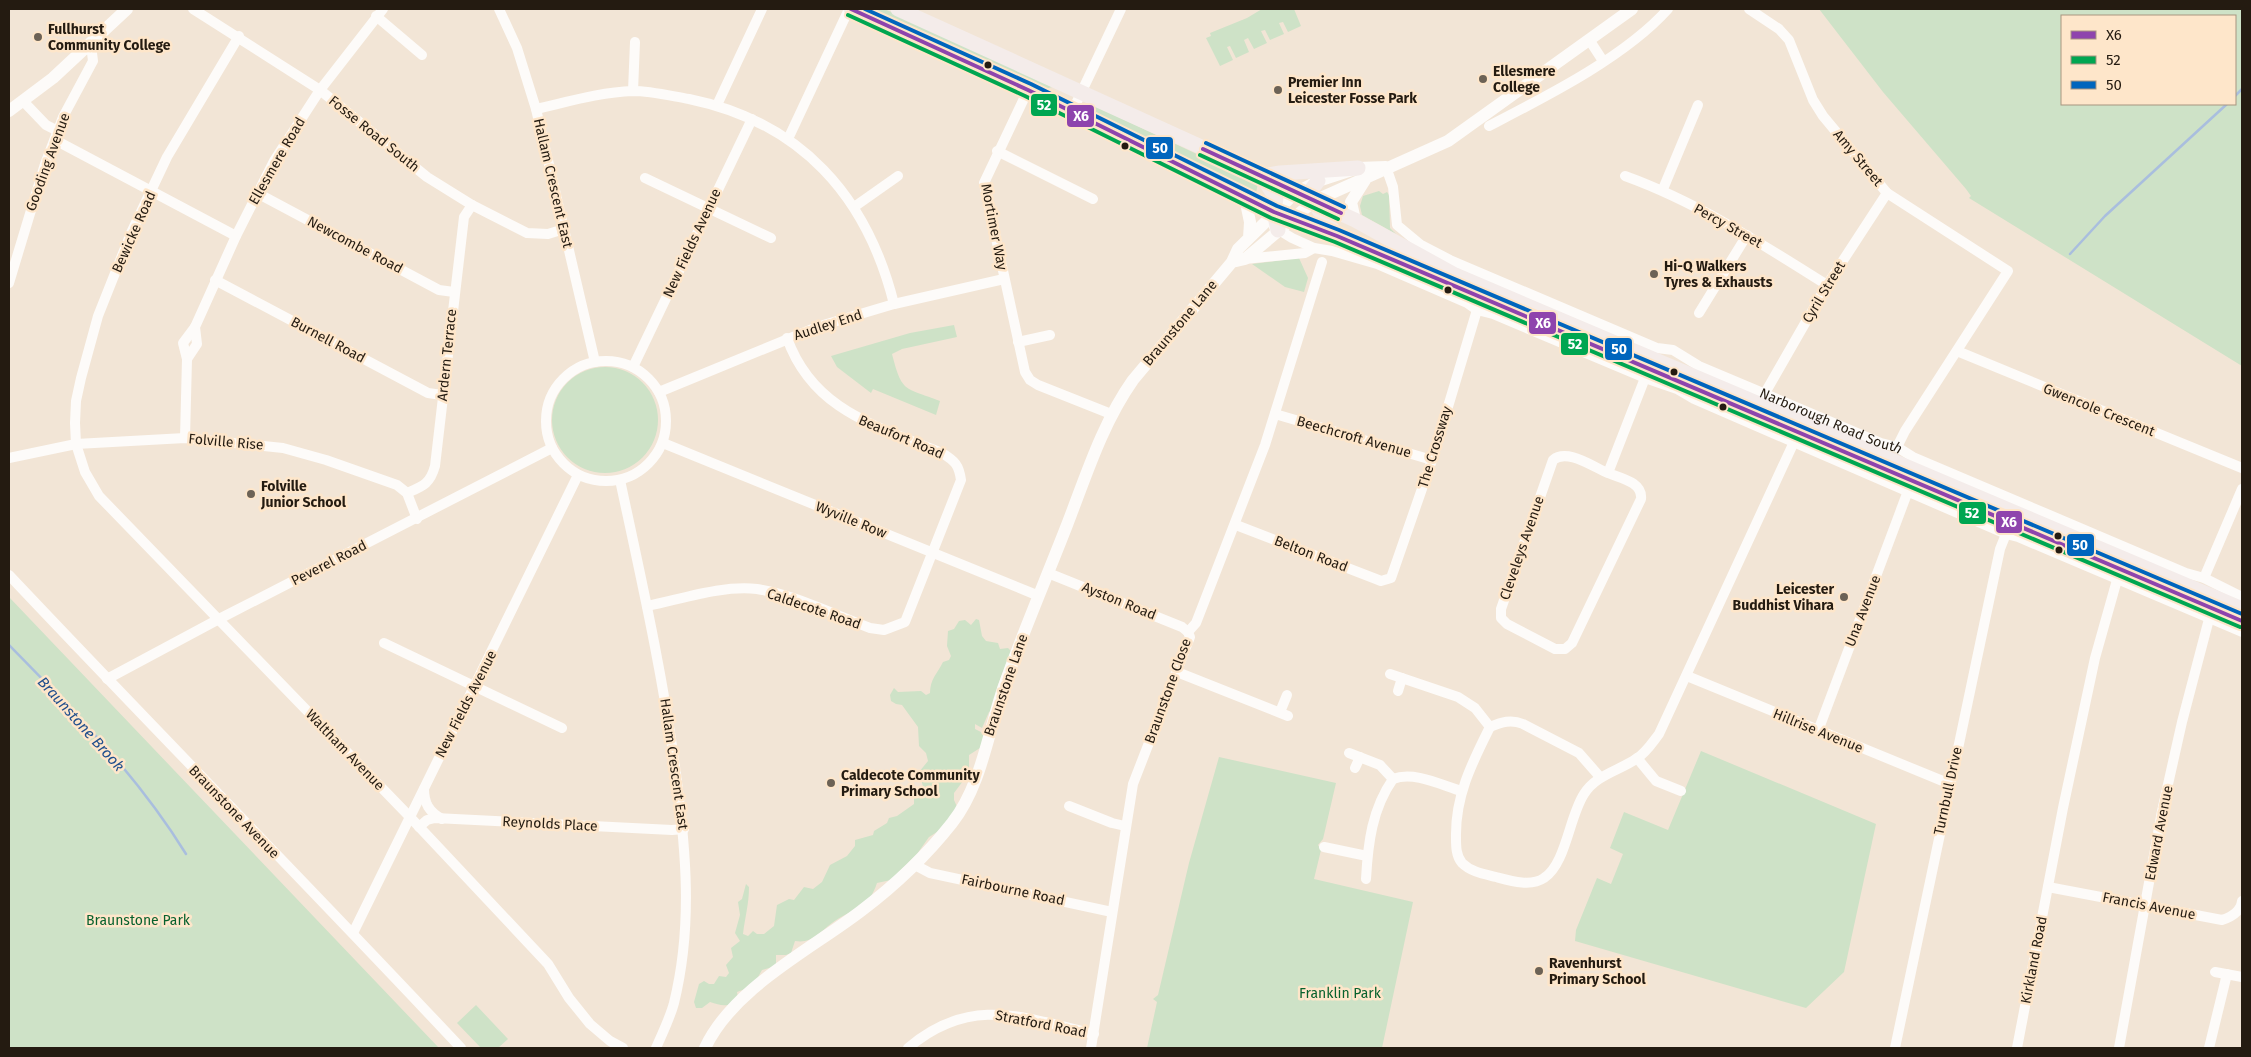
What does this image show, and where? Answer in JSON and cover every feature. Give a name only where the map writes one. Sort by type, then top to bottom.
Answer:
[{"type":"main road","points":[[850,9],[1028,90],[1246,198],[1272,221]]},
{"type":"main road","name":"Narborough Road South","points":[[898,9],[1287,186],[1314,202],[1356,220],[1455,275],[2242,609]]},
{"type":"main road","points":[[1272,221],[1276,196],[1262,176],[1280,172],[1362,173]]},
{"type":"main road","points":[[1318,181],[1311,190],[1314,202],[1337,236]]},
{"type":"main road","name":"Narborough Road South","points":[[1272,221],[1291,219],[1337,236],[2242,621]]},
{"type":"street","points":[[9,111],[88,47],[127,9]]},
{"type":"street","name":"Fosse Road South","points":[[193,9],[320,90],[427,177],[472,206],[527,233],[548,234],[564,229]]},
{"type":"street","name":"Hallam Crescent East","points":[[499,9],[517,48],[536,109],[595,362]]},
{"type":"street","points":[[717,105],[762,9]]},
{"type":"street","points":[[788,139],[850,9]]},
{"type":"street","points":[[1072,112],[1121,9]]},
{"type":"street","points":[[1232,262],[1245,259],[1295,192],[1318,181],[1386,167],[1448,141],[1590,41],[1632,9]]},
{"type":"street","points":[[1489,126],[1534,103],[1603,61],[1655,23],[1668,9]]},
{"type":"street","name":"Amy Street","points":[[1749,9],[1779,29],[1789,40],[1813,100],[1823,116],[1887,193],[2008,271],[1957,351]]},
{"type":"street","points":[[379,13],[422,55]]},
{"type":"street","name":"Ellesmere Road","points":[[184,438],[187,359],[183,343],[195,327],[215,280],[274,160],[320,90],[379,13]]},
{"type":"street","name":"Bewicke Road","points":[[76,444],[76,401],[98,316],[131,233],[168,157],[238,36]]},
{"type":"street","points":[[1590,41],[1603,61]]},
{"type":"street","points":[[633,91],[635,42]]},
{"type":"street","name":"Gooding Avenue","points":[[9,282],[32,204],[56,136],[93,61],[92,53],[88,47]]},
{"type":"street","name":"Mortimer Way","points":[[1028,90],[997,151],[984,183],[1025,372],[1030,380],[1111,414]]},
{"type":"street","points":[[536,109],[633,91],[668,95],[717,105],[752,119],[788,139],[812,158],[835,181],[854,206],[878,249],[894,304]]},
{"type":"street","points":[[23,101],[56,136],[236,236]]},
{"type":"street","points":[[1663,189],[1698,105]]},
{"type":"street","name":"New Fields Avenue","points":[[633,367],[752,119]]},
{"type":"street","points":[[997,151],[1093,199]]},
{"type":"street","name":"Narborough Road South","points":[[1386,167],[1393,187],[1397,226],[1421,245],[1450,260],[1649,344],[1674,350],[1699,366],[1881,443],[1897,447],[1913,457],[2186,573],[2204,578],[2242,597]]},
{"type":"street","points":[[1291,219],[1314,202],[1362,173]]},
{"type":"street","points":[[1356,220],[1351,208],[1352,196],[1362,173]]},
{"type":"street","points":[[854,206],[898,176]]},
{"type":"street","name":"Percy Street","points":[[1625,176],[1663,189],[1747,235],[1827,285]]},
{"type":"street","points":[[645,178],[771,238]]},
{"type":"street","name":"Newcombe Road","points":[[257,193],[439,290],[454,292]]},
{"type":"street","name":"Cyril Street","points":[[1765,393],[1827,285],[1887,193]]},
{"type":"street","points":[[1246,198],[1250,222],[1249,238]]},
{"type":"street","name":"Ardern Terrace","points":[[407,493],[423,486],[431,478],[435,466],[464,218],[472,206]]},
{"type":"street","name":"Narborough Road South","points":[[1272,221],[1314,248],[1358,258],[1409,278],[1467,303],[1477,310],[1493,314],[1645,378],[1677,389],[1694,399],[2006,534],[2018,537],[2242,632]]},
{"type":"street","name":"Braunstone Lane","points":[[705,1048],[727,1015],[747,994],[862,911],[915,865],[944,833],[967,799],[1004,686],[1111,414],[1133,380],[1232,262],[1238,249],[1272,221]]},
{"type":"street","points":[[1699,313],[1747,235]]},
{"type":"street","name":"Narborough Road South","points":[[1245,259],[1305,252],[1314,248]]},
{"type":"street","name":"Narborough Road South","points":[[1388,258],[1409,278]]},
{"type":"street","name":"Braunstone Close","points":[[1091,1048],[1133,784],[1190,637],[1188,632],[1196,623],[1236,525],[1275,414],[1322,262]]},
{"type":"street","name":"Audley End","points":[[660,392],[787,338],[894,304],[1004,279]]},
{"type":"street","name":"Burnell Road","points":[[215,280],[428,393],[442,395]]},
{"type":"street","name":"The Crossway","points":[[1386,580],[1393,574],[1432,460],[1477,310]]},
{"type":"street","points":[[1018,342],[1050,335]]},
{"type":"street","name":"Beaufort Road","points":[[787,338],[794,356],[805,375],[833,403],[848,413],[942,453],[954,460],[959,468],[961,480],[933,553]]},
{"type":"street","points":[[1897,447],[1904,431],[1957,351]]},
{"type":"street","name":"Gwencole Crescent","points":[[1957,351],[2242,468]]},
{"type":"street","points":[[614,361],[633,367],[649,378],[660,392],[665,406],[666,421],[663,443],[649,464],[620,480],[599,481],[578,475],[561,461],[552,448],[546,425],[550,398],[569,373],[595,362],[614,361]]},
{"type":"street","points":[[1608,473],[1645,378]]},
{"type":"street","name":"Beechcroft Avenue","points":[[1275,414],[1432,460]]},
{"type":"street","name":"Folville Rise","points":[[9,458],[76,444],[184,438],[282,448],[397,485],[407,493]]},
{"type":"street","points":[[1600,777],[1579,753],[1523,724],[1515,721],[1505,722],[1490,728],[1461,791],[1456,825],[1456,852],[1462,863],[1476,872],[1520,882],[1538,882],[1553,871],[1572,818],[1584,794],[1600,777],[1637,758],[1659,734],[1794,442]]},
{"type":"street","name":"Wyville Row","points":[[663,443],[1039,596]]},
{"type":"street","name":"Waltham Avenue","points":[[76,444],[85,472],[99,496],[409,816],[548,964],[569,998],[590,1024],[610,1041],[623,1048]]},
{"type":"street","name":"Peverel Road","points":[[108,679],[218,619],[417,519],[552,448]]},
{"type":"street","name":"Cleveleys Avenue","points":[[1558,456],[1568,456],[1608,473],[1635,484],[1641,491],[1641,499],[1572,643],[1565,649],[1556,649],[1507,624],[1501,618],[1501,609],[1553,460],[1558,456]]},
{"type":"street","name":"New Fields Avenue","points":[[353,933],[409,816],[476,687],[578,475]]},
{"type":"street","name":"Hallam Crescent East","points":[[620,480],[671,730],[684,829],[687,892],[684,944],[674,1004],[656,1048]]},
{"type":"street","points":[[2204,578],[2242,488]]},
{"type":"street","name":"Una Avenue","points":[[1818,731],[1908,491]]},
{"type":"street","points":[[407,493],[417,519]]},
{"type":"street","name":"Belton Road","points":[[1236,525],[1376,580],[1386,580]]},
{"type":"street","name":"Turnbull Drive","points":[[1895,1048],[2000,549],[2006,534]]},
{"type":"street","name":"Caldecote Road","points":[[647,606],[726,590],[756,589],[780,594],[870,628],[884,630],[905,622],[933,553]]},
{"type":"street","name":"Ayston Road","points":[[1048,573],[1182,627],[1188,632]]},
{"type":"street","name":"Braunstone Avenue","points":[[9,575],[461,1048]]},
{"type":"street","name":"Kirkland Road","points":[[2017,1048],[2095,658],[2118,580]]},
{"type":"street","name":"Edward Avenue","points":[[2118,1048],[2162,811],[2182,722],[2209,619]]},
{"type":"street","points":[[384,643],[562,728]]},
{"type":"street","points":[[1176,672],[1284,714],[1287,695]]},
{"type":"street","points":[[1390,674],[1458,697],[1474,708],[1490,728]]},
{"type":"street","name":"Hillrise Avenue","points":[[1687,676],[1950,784]]},
{"type":"street","points":[[1398,692],[1402,678]]},
{"type":"street","points":[[1349,753],[1380,765],[1393,779]]},
{"type":"street","points":[[1355,768],[1360,757]]},
{"type":"street","points":[[1637,758],[1656,781],[1681,791]]},
{"type":"street","points":[[1366,879],[1367,856],[1376,812],[1383,794],[1393,779],[1407,776],[1420,778],[1461,791]]},
{"type":"street","points":[[424,788],[427,806],[442,819]]},
{"type":"street","points":[[1069,806],[1112,823],[1125,826]]},
{"type":"street","name":"Reynolds Place","points":[[419,827],[427,820],[442,819],[684,829]]},
{"type":"street","points":[[1324,847],[1367,856]]},
{"type":"street","name":"Fairbourne Road","points":[[915,865],[930,873],[1112,912]]},
{"type":"street","name":"Francis Avenue","points":[[2048,887],[2146,904],[2222,920],[2230,918],[2242,906],[2242,902]]},
{"type":"street","points":[[2215,972],[2242,977]]},
{"type":"street","points":[[2209,1048],[2228,974]]},
{"type":"street","name":"Stratford Road","points":[[908,1048],[946,1022],[972,1015],[998,1014],[1094,1034]]},
{"type":"green space","points":[[867,9],[884,9],[894,13],[1052,87],[1042,90],[953,46]]},
{"type":"green space","points":[[1262,9],[1294,9],[1301,26],[1288,32],[1283,22],[1279,23],[1284,34],[1270,40],[1265,30],[1261,31],[1267,43],[1254,49],[1248,38],[1244,40],[1249,52],[1236,58],[1230,46],[1227,47],[1233,60],[1220,66],[1206,38],[1211,36],[1210,33],[1247,18]]},
{"type":"green space","points":[[1819,9],[2242,9],[2242,366],[1969,198],[1971,196],[1883,92]]},
{"type":"green space","points":[[1091,104],[1258,183],[1256,193],[1089,109]]},
{"type":"green space","points":[[1379,191],[1383,194],[1387,192],[1389,195],[1390,228],[1396,234],[1362,215],[1360,206],[1363,196]]},
{"type":"green space","points":[[1299,258],[1308,278],[1304,292],[1285,287],[1252,264]]},
{"type":"green space","points":[[954,325],[957,337],[902,349],[892,354],[895,367],[906,387],[940,401],[936,415],[873,389],[871,393],[837,367],[831,356],[910,333]]},
{"type":"green space","points":[[605,367],[625,371],[642,383],[654,400],[658,420],[654,440],[642,457],[625,469],[605,473],[585,469],[568,457],[556,440],[552,420],[556,400],[568,383],[585,371]]},
{"type":"green space","name":"Braunstone Park","points":[[9,597],[439,1048],[9,1048]]},
{"type":"green space","points":[[976,619],[979,620],[982,636],[986,641],[998,643],[1000,649],[1008,648],[1011,651],[998,685],[992,711],[989,712],[982,728],[975,724],[975,729],[984,736],[980,748],[969,755],[969,773],[954,793],[954,800],[958,809],[937,832],[929,837],[917,854],[891,880],[877,883],[874,892],[859,908],[839,918],[811,939],[795,941],[791,953],[776,955],[776,966],[762,970],[753,986],[737,992],[738,998],[732,1003],[722,1005],[710,1002],[702,1008],[696,1008],[694,1002],[699,984],[704,981],[714,984],[719,976],[726,977],[729,973],[726,965],[733,957],[731,948],[740,941],[735,933],[740,915],[738,902],[742,899],[746,884],[749,887],[749,893],[743,934],[748,936],[753,931],[757,934],[764,934],[774,926],[777,905],[789,899],[794,900],[804,887],[813,889],[822,882],[830,865],[847,856],[855,846],[855,840],[873,835],[874,831],[887,823],[889,818],[897,816],[914,804],[914,795],[924,790],[919,772],[928,761],[926,753],[919,746],[918,727],[902,705],[891,701],[890,695],[894,688],[898,692],[921,691],[926,695],[930,693],[934,677],[943,662],[949,660],[951,656],[947,646],[948,631],[954,629],[959,621],[965,620],[971,625]]},
{"type":"green space","points":[[1701,751],[1876,824],[1844,972],[1806,1008],[1575,941],[1576,930],[1597,878],[1611,884],[1623,854],[1610,848],[1624,812],[1668,830]]},
{"type":"green space","name":"Franklin Park","points":[[1219,757],[1336,783],[1323,839],[1318,845],[1321,850],[1314,879],[1413,902],[1382,1048],[1147,1048],[1157,1002],[1153,999],[1158,995],[1189,863]]},
{"type":"green space","points":[[476,1005],[508,1039],[498,1048],[481,1048],[457,1023]]},
{"type":"waterway","points":[[2236,95],[2242,89]]},
{"type":"waterway","points":[[2070,254],[2105,216],[2226,105]]},
{"type":"waterway","name":"Braunstone Brook","points":[[9,645],[104,745],[147,798],[186,854]]},
{"type":"transit line","name":"X6","points":[[851,9],[1028,90],[1274,212],[1337,236],[2242,621]]},
{"type":"transit line","name":"50","points":[[865,9],[1031,84],[1277,206],[1339,230],[2242,614]]},
{"type":"transit line","name":"52","points":[[848,15],[1025,96],[1271,218],[1335,242],[2240,627]]},
{"type":"transit line","name":"50","points":[[1206,143],[1344,207]]},
{"type":"transit line","name":"X6","points":[[1203,149],[1341,213]]},
{"type":"transit line","name":"52","points":[[1200,155],[1338,219]]},
{"type":"place","name":"Fullhurst Community College","points":[[38,37]]},
{"type":"place","name":"Ellesmere College","points":[[1483,79]]},
{"type":"place","name":"Premier Inn Leicester Fosse Park","points":[[1278,90]]},
{"type":"place","name":"Hi-Q Walkers Tyres & Exhausts","points":[[1654,274]]},
{"type":"place","name":"Folville Junior School","points":[[251,494]]},
{"type":"place","name":"Leicester Buddhist Vihara","points":[[1844,597]]},
{"type":"place","name":"Caldecote Community Primary School","points":[[831,783]]},
{"type":"place","name":"Ravenhurst Primary School","points":[[1539,971]]}]
